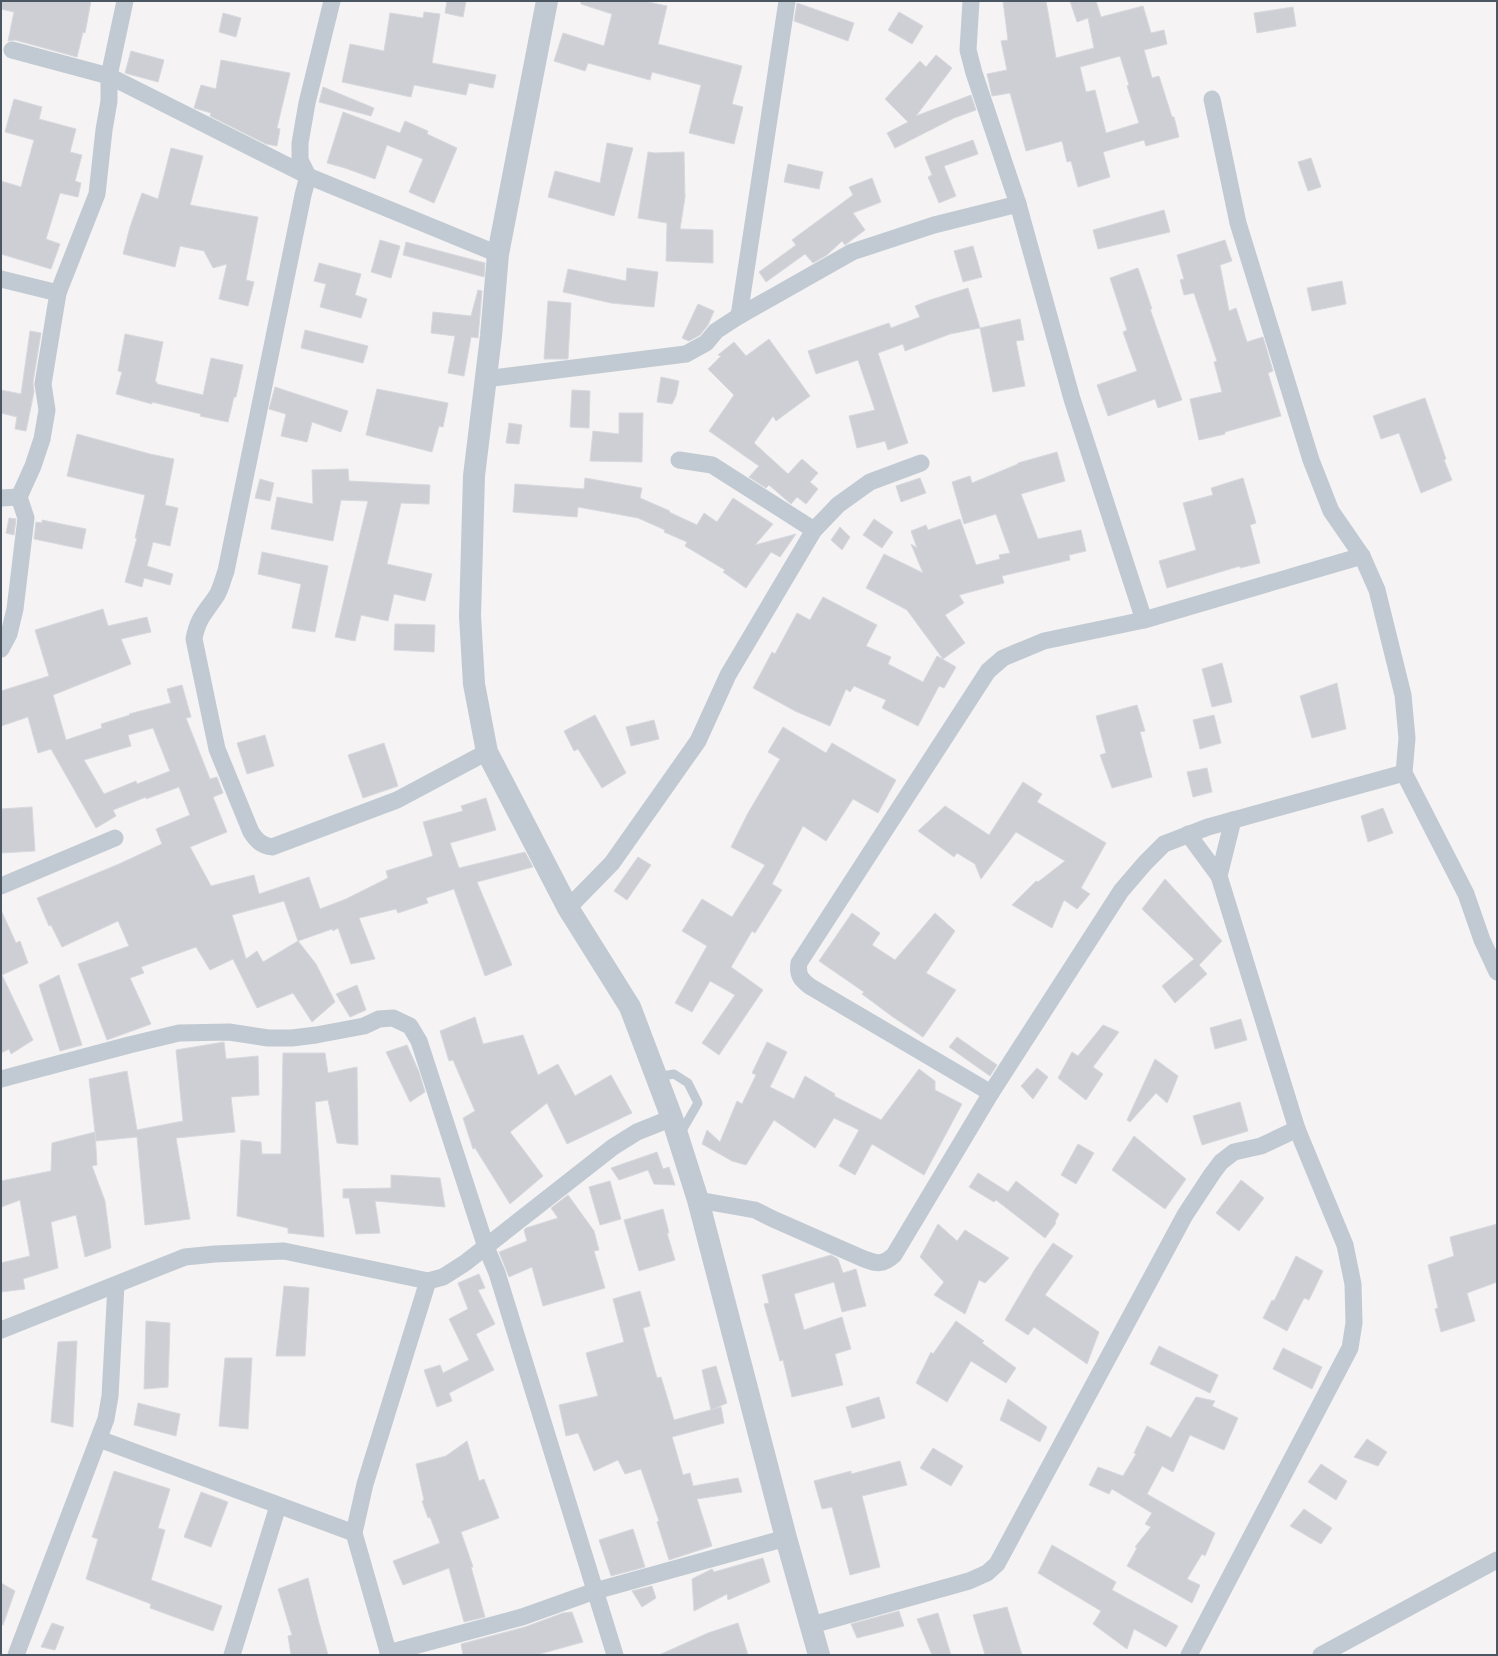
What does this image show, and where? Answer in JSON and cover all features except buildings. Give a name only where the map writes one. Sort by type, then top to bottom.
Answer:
[{"type":"street","points":[[1,649],[9,634],[15,609],[26,518],[19,497],[33,466],[42,439],[47,410],[43,384],[58,293],[96,194],[109,101],[109,76],[125,1]]},
{"type":"street","points":[[332,1],[307,103],[300,143],[300,160],[308,176],[226,571],[217,594],[204,612],[196,627],[194,639],[217,749],[251,832],[258,842],[272,847],[397,800],[487,752]]},
{"type":"street","points":[[547,1],[498,254],[491,336],[474,476],[470,616],[474,684],[487,752],[568,908],[630,1007],[675,1127],[698,1200],[786,1538],[812,1625],[819,1655]]},
{"type":"street","points":[[739,316],[787,1]]},
{"type":"street","points":[[971,1],[968,50],[974,73],[1018,204],[1072,399],[1144,620]]},
{"type":"street","points":[[12,50],[109,76],[308,176],[498,254]]},
{"type":"street","points":[[1212,99],[1238,223],[1311,460],[1331,511],[1362,556],[1378,590],[1403,695],[1407,738],[1404,773],[1466,894],[1482,940],[1497,972]]},
{"type":"street","points":[[485,379],[686,354],[706,343],[716,331],[739,316],[852,252],[934,225],[1018,204]]},
{"type":"street","points":[[1,279],[58,293]]},
{"type":"street","points":[[679,460],[712,465],[814,530]]},
{"type":"street","points":[[568,908],[612,863],[698,741],[728,675],[814,530],[838,505],[870,482],[921,463]]},
{"type":"street","points":[[1,498],[19,497]]},
{"type":"street","points":[[991,1093],[811,986],[801,979],[798,971],[799,963],[988,671],[1003,658],[1044,641],[1144,620],[1362,556]]},
{"type":"street","points":[[698,1200],[755,1210],[773,1220],[864,1259],[875,1263],[887,1261],[894,1255],[991,1093],[1122,891],[1145,863],[1164,844],[1188,834],[1233,820],[1404,773]]},
{"type":"street","points":[[1219,876],[1233,820]]},
{"type":"street","points":[[1188,834],[1219,876],[1297,1129],[1345,1245],[1353,1284],[1354,1322],[1350,1348],[1189,1655]]},
{"type":"street","points":[[1,886],[115,838]]},
{"type":"street","points":[[1,1079],[179,1033],[229,1032],[268,1038],[292,1038],[316,1036],[364,1026],[379,1019],[393,1018],[410,1026],[419,1041],[486,1247],[497,1273],[615,1655]]},
{"type":"street","points":[[1,1330],[185,1257],[284,1251],[428,1281],[443,1277],[486,1247],[613,1147],[637,1132],[675,1127]]},
{"type":"street","points":[[812,1625],[969,1581],[987,1572],[997,1564],[1185,1215],[1212,1174],[1221,1162],[1234,1152],[1261,1146],[1297,1129]]},
{"type":"street","points":[[428,1281],[365,1484],[354,1533],[388,1654],[522,1617],[595,1590],[786,1538]]},
{"type":"street","points":[[16,1655],[106,1419],[110,1396],[116,1285]]},
{"type":"street","points":[[99,1439],[354,1533]]},
{"type":"street","points":[[232,1655],[278,1506]]},
{"type":"street","points":[[1321,1655],[1497,1560]]},
{"type":"lane","points":[[656,1077],[674,1074],[688,1083],[698,1103],[675,1127]]}]
